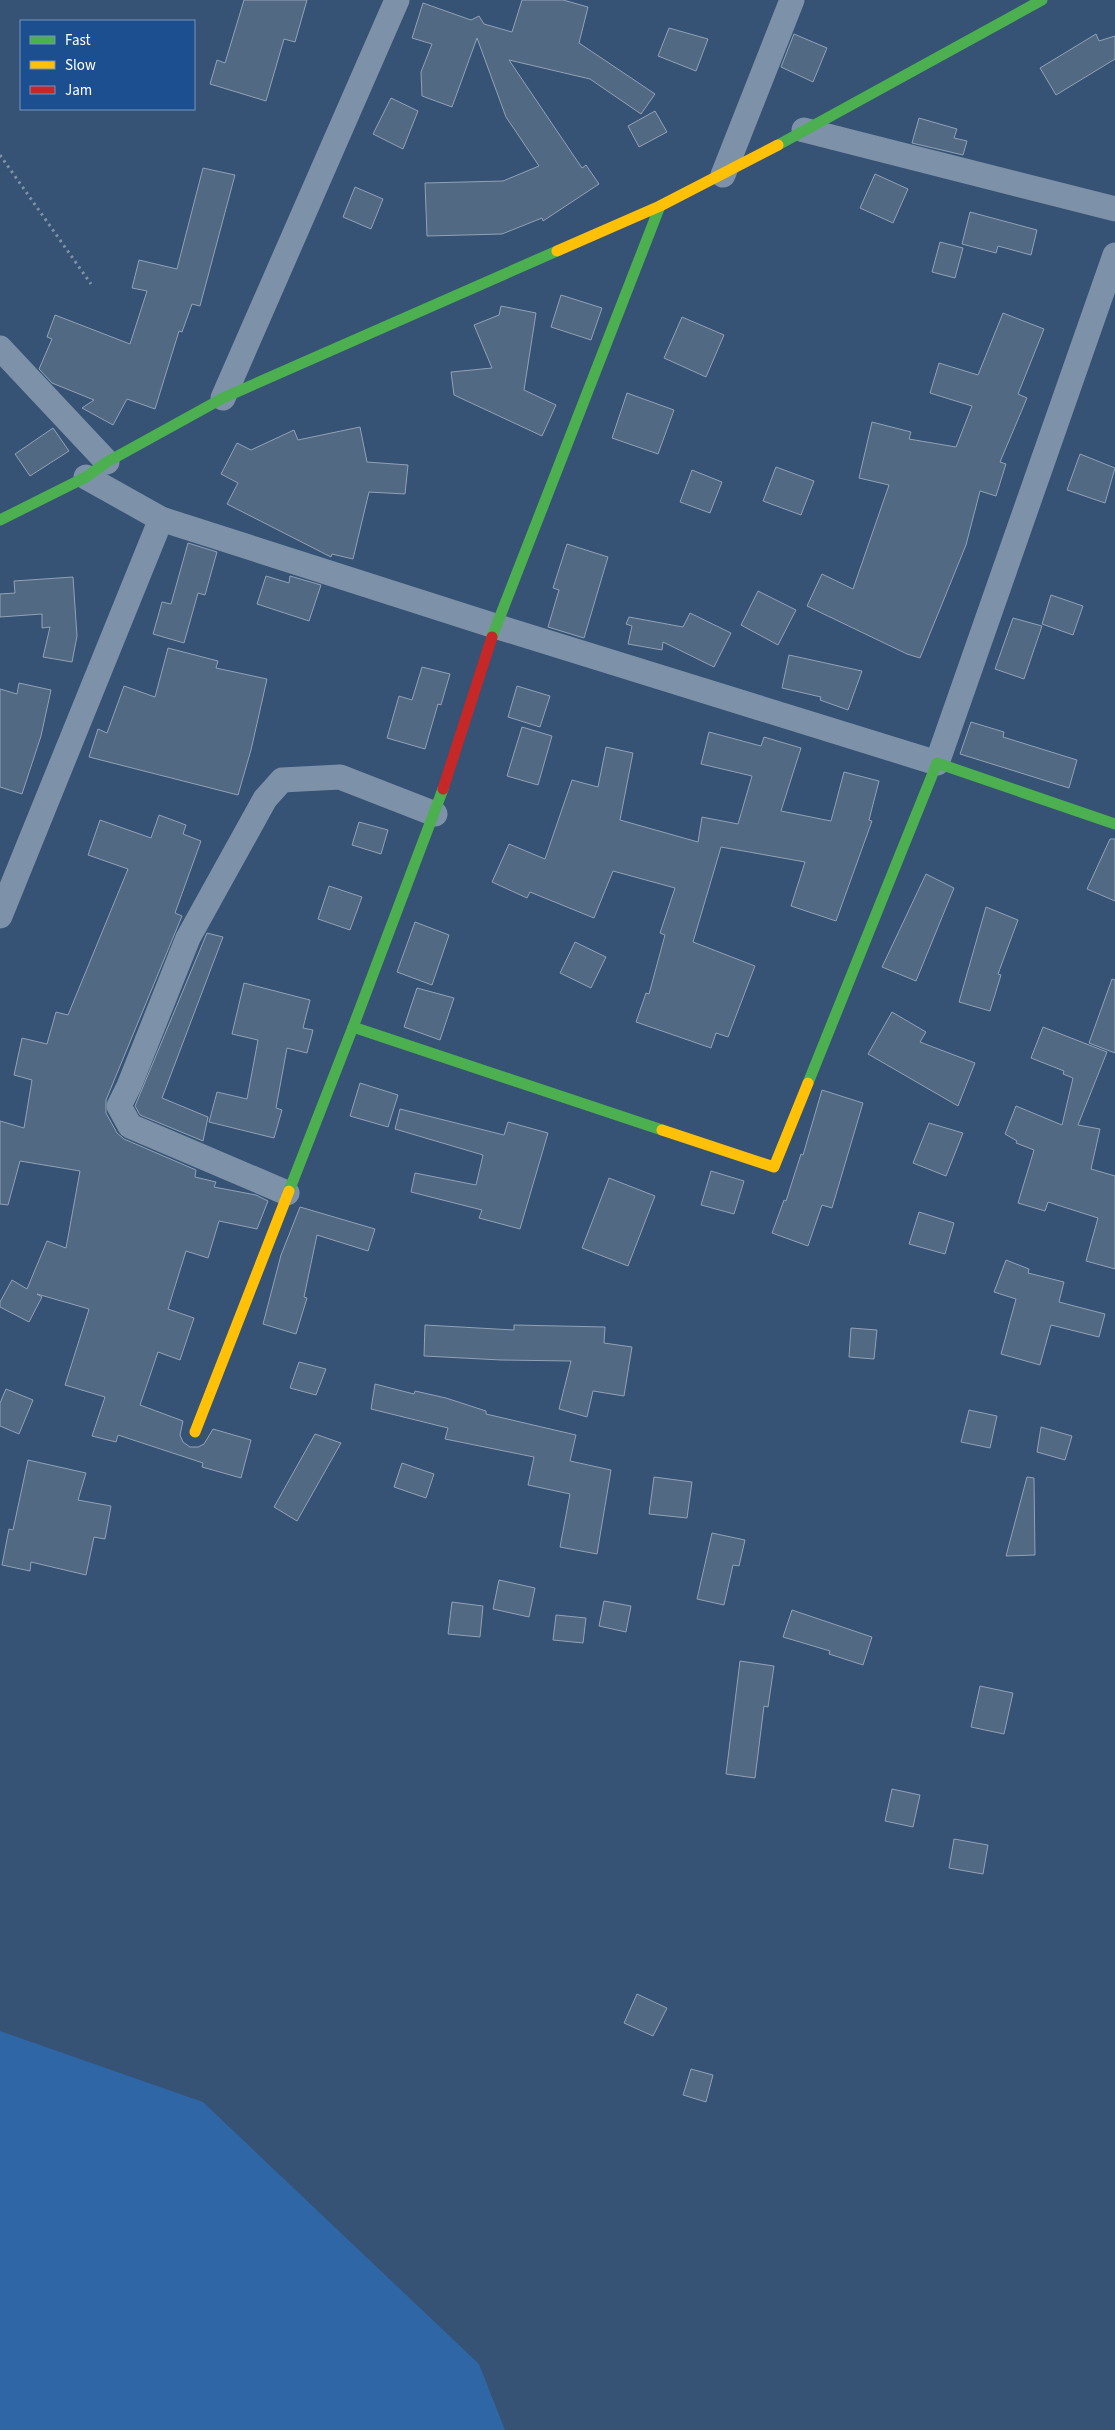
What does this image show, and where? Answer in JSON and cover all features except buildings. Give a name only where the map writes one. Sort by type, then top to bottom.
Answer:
[{"type":"street","points":[[223,398],[397,0]]},
{"type":"street","points":[[723,175],[792,0]]},
{"type":"street","points":[[0,520],[86,477],[106,462],[223,398],[660,206],[723,175],[1042,0]]},
{"type":"street","points":[[804,130],[1115,209]]},
{"type":"street","points":[[195,1432],[287,1193],[354,1027],[435,814],[495,626],[660,206]]},
{"type":"street","points":[[354,1027],[774,1167],[937,762],[1115,255]]},
{"type":"street","points":[[0,348],[106,462]]},
{"type":"street","points":[[86,477],[162,519],[495,626],[937,762],[1115,824]]},
{"type":"street","points":[[0,916],[162,519]]},
{"type":"street","points":[[287,1193],[130,1126],[119,1106],[129,1086],[188,938],[265,799],[282,780],[340,777],[435,814]]},
{"type":"path","points":[[0,155],[91,284]]},
{"type":"shaded area","points":[[0,2031],[203,2102],[479,2364],[505,2430],[0,2430]]},
{"type":"traffic: fast","points":[[778,145],[1042,0]]},
{"type":"traffic: fast","points":[[492,637],[660,206]]},
{"type":"traffic: fast","points":[[0,520],[86,477],[107,462],[223,398],[557,251]]},
{"type":"traffic: fast","points":[[808,1083],[937,763],[1115,824]]},
{"type":"traffic: fast","points":[[443,789],[353,1027],[662,1130]]},
{"type":"traffic: fast","points":[[289,1191],[353,1027]]},
{"type":"traffic: slow","points":[[557,251],[660,206],[778,145]]},
{"type":"traffic: slow","points":[[662,1130],[774,1167],[808,1083]]},
{"type":"traffic: slow","points":[[195,1432],[289,1191]]},
{"type":"traffic: jam","points":[[443,789],[492,637]]}]
